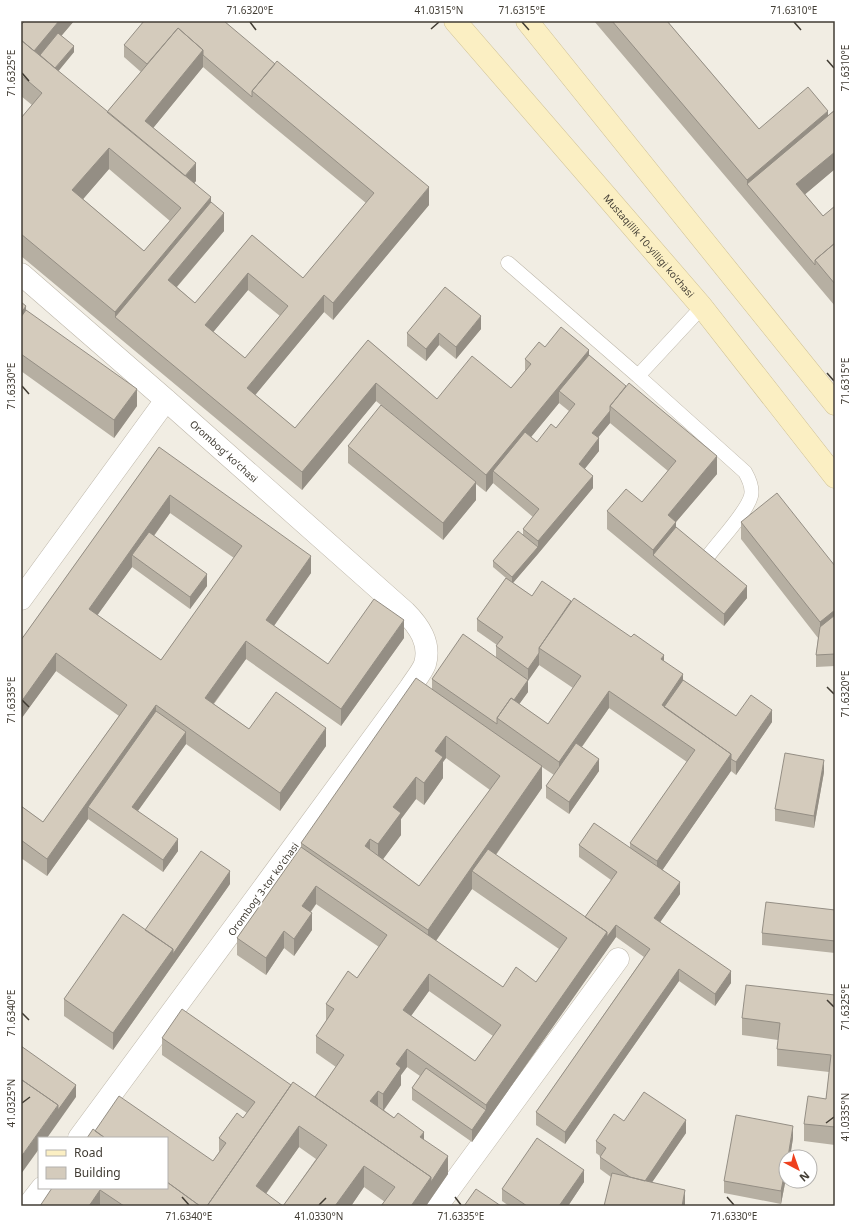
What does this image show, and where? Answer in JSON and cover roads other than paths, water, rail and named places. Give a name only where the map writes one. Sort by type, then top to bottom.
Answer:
[{"type":"main road","name":"Mustaqillik 10-yilligi ko'chasi","points":[[455,21],[702,307],[835,477]]},
{"type":"main road","points":[[527,21],[835,404]]},
{"type":"street","name":"Orombogʻ koʻchasi","points":[[21,274],[166,400],[405,612],[415,622],[422,634]]},
{"type":"street","points":[[21,599],[166,400]]},
{"type":"street","name":"Orombogʻ 3-tor koʻchasi","points":[[80,1137],[410,688],[424,664],[427,649],[422,634]]},
{"type":"street","points":[[410,688],[429,701]]},
{"type":"street","points":[[437,1206],[618,959]]},
{"type":"street","points":[[28,1206],[41,1189]]},
{"type":"lane","points":[[508,263],[638,376],[745,472],[750,483],[752,495],[747,507],[709,555]]},
{"type":"lane","points":[[638,376],[702,307]]}]
